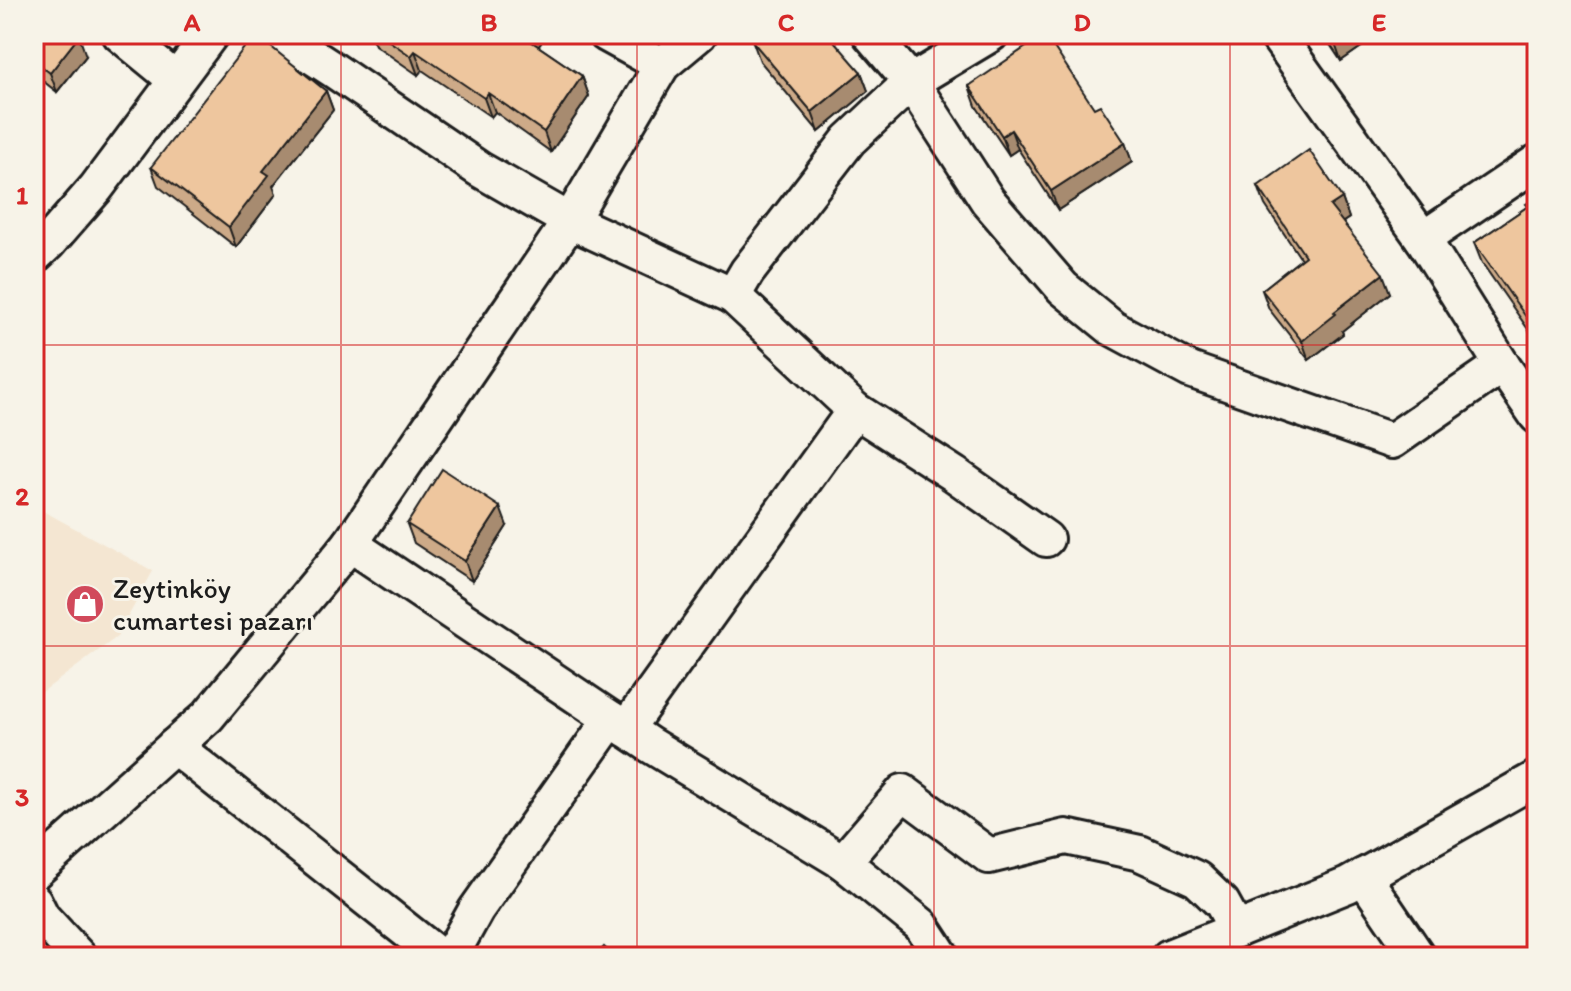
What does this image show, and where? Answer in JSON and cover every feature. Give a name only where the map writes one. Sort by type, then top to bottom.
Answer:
[{"type":"street","points":[[120,34],[176,80]]},
{"type":"street","points":[[34,256],[96,188],[211,34]]},
{"type":"street","points":[[278,34],[479,169],[570,221],[733,296],[855,410],[1046,539]]},
{"type":"street","points":[[606,34],[662,65]]},
{"type":"street","points":[[34,872],[208,716],[350,544],[570,221],[662,65],[699,34]]},
{"type":"street","points":[[870,34],[911,82],[988,201],[1063,288],[1112,328],[1190,370],[1392,441],[1502,365]]},
{"type":"street","points":[[733,296],[747,272],[849,140],[911,82],[991,34]]},
{"type":"street","points":[[1276,34],[1423,239],[1537,416]]},
{"type":"street","points":[[1423,239],[1537,162]]},
{"type":"street","points":[[450,957],[476,910],[855,410]]},
{"type":"street","points":[[350,544],[650,745],[843,862],[921,925],[942,957]]},
{"type":"street","points":[[174,746],[440,957]]},
{"type":"street","points":[[1192,953],[1237,930],[1348,885],[1537,778]]},
{"type":"street","points":[[843,862],[903,792],[989,856],[1066,837],[1140,853],[1197,879],[1222,903],[1237,930]]},
{"type":"street","points":[[1363,876],[1418,957]]},
{"type":"street","points":[[34,901],[42,917],[79,957]]},
{"type":"shaded area","name":"Zeytinköy cumartesi pazarı","points":[[34,506],[153,571],[117,637],[34,698]]},
{"type":"building","points":[[34,34],[79,36],[50,73],[34,60]]},
{"type":"building","points":[[255,34],[326,91],[263,171],[269,175],[229,227],[151,167]]},
{"type":"building","points":[[379,34],[526,34],[525,37],[582,76],[544,132],[488,93],[484,98],[415,51],[411,56]]},
{"type":"building","points":[[762,34],[828,34],[861,72],[812,112],[753,42]]},
{"type":"building","points":[[1045,34],[1094,108],[1100,105],[1125,143],[1051,191],[1011,130],[1002,136],[969,86]]},
{"type":"building","points":[[1329,34],[1345,34],[1334,41]]},
{"type":"building","points":[[1309,150],[1342,198],[1330,206],[1383,274],[1302,341],[1262,290],[1305,256],[1258,186]]},
{"type":"building","points":[[1537,197],[1537,320],[1531,324],[1474,243]]},
{"type":"building","points":[[442,469],[500,507],[465,561],[407,524]]},
{"type":"building","points":[[604,947],[615,957],[595,957]]},
{"type":"place","name":"Zeytinköy cumartesi pazarı","points":[[85,604]]}]
